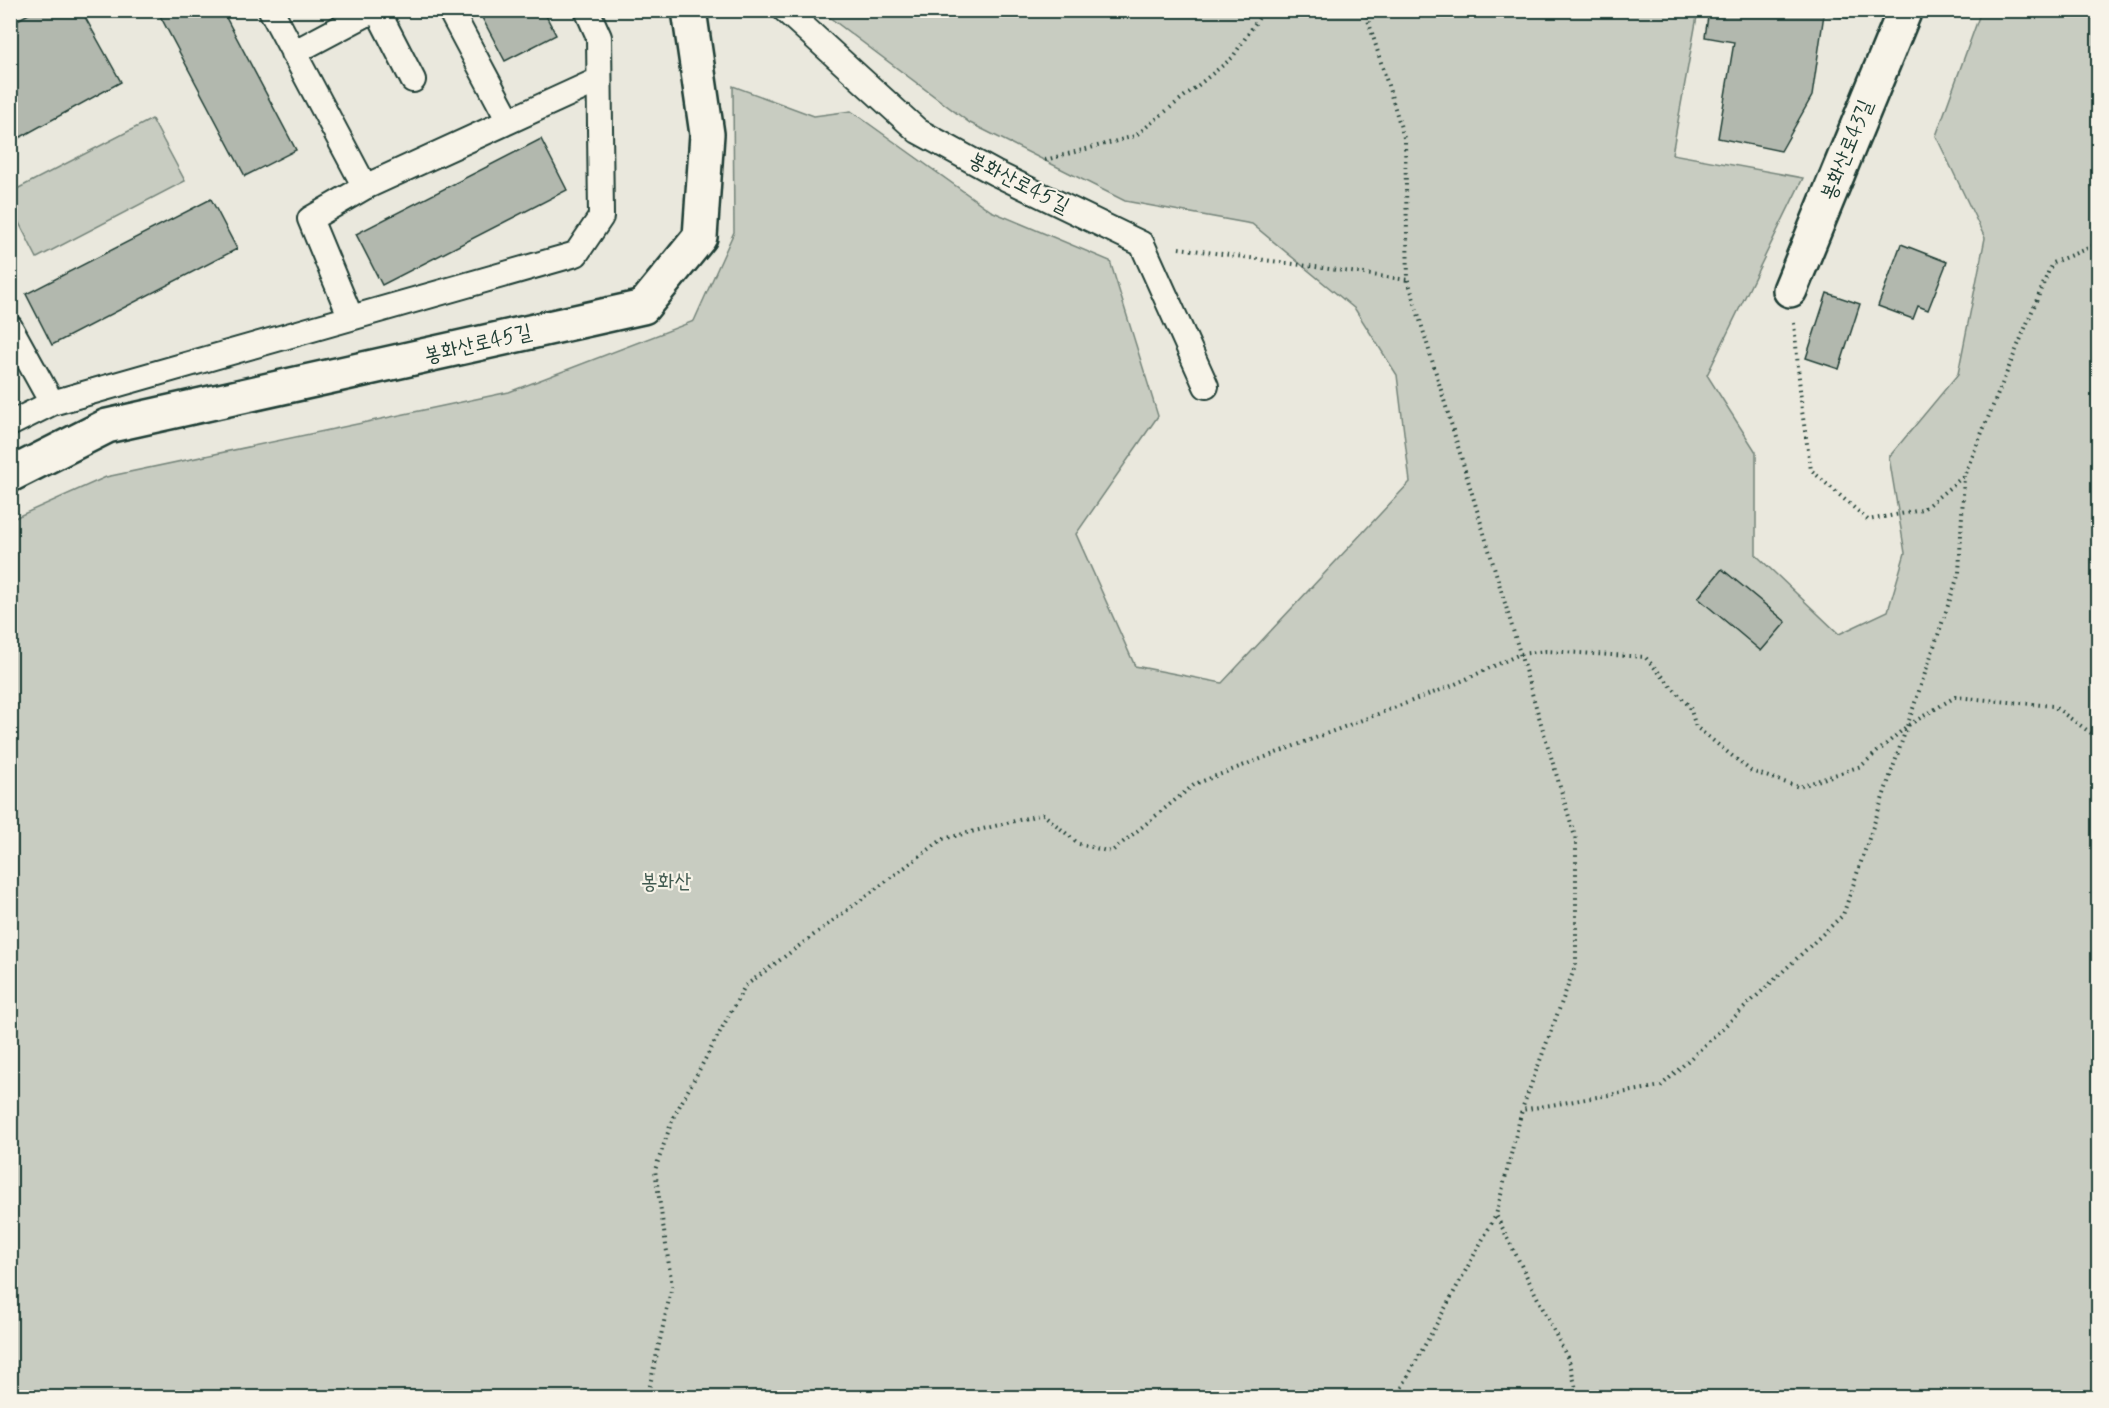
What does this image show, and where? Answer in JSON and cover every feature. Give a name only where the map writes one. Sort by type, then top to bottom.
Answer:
[{"type":"street","name":"봉화산로45길","points":[[10,475],[107,426],[643,308],[700,237],[707,135],[689,10]]},
{"type":"street","name":"봉화산로43길","points":[[1790,290],[1905,10]]},
{"type":"lane","points":[[271,10],[365,187]]},
{"type":"lane","points":[[293,52],[376,10],[413,80]]},
{"type":"lane","points":[[450,10],[509,121]]},
{"type":"lane","points":[[10,424],[52,403],[576,254],[601,217],[599,37],[588,10]]},
{"type":"lane","name":"봉화산로45길","points":[[785,10],[918,131],[995,173],[1142,244]]},
{"type":"lane","points":[[351,318],[310,219],[365,187],[600,80]]},
{"type":"lane","points":[[1142,244],[1206,387]]},
{"type":"lane","points":[[10,327],[52,403]]},
{"type":"path","points":[[995,173],[1135,135],[1232,58],[1264,10]]},
{"type":"path","points":[[1365,10],[1405,141],[1408,280],[1576,840],[1576,964],[1522,1110],[1496,1215],[1396,1398]]},
{"type":"path","points":[[1142,244],[1408,280]]},
{"type":"path","points":[[1522,1110],[1660,1086],[1843,915],[1959,573],[1964,476],[2052,263],[2098,244]]},
{"type":"path","points":[[1790,290],[1802,411],[1811,470],[1868,520],[1922,510],[1964,476]]},
{"type":"path","points":[[647,1398],[672,1286],[655,1170],[673,1118],[745,986],[943,839],[1043,814],[1079,844],[1111,852],[1195,784],[1451,686],[1520,654],[1546,651],[1645,657],[1690,707],[1696,727],[1750,771],[1799,787],[1861,766],[1907,726],[1956,697],[2053,706],[2098,738]]},
{"type":"path","points":[[1496,1215],[1570,1363],[1578,1398]]},
{"type":"green space","name":"봉화산","points":[[821,11],[1698,11],[1672,154],[1803,178],[1707,375],[1756,452],[1756,555],[1839,634],[1888,611],[1905,553],[1889,457],[1958,374],[1985,238],[1936,136],[1981,11],[2098,11],[2098,1397],[11,1397],[10,520],[106,477],[509,392],[694,321],[734,232],[733,86],[814,116],[851,111],[991,211],[1110,261],[1158,416],[1076,534],[1135,666],[1222,683],[1410,482],[1397,375],[1355,309],[1252,224],[1125,201],[970,123]]},
{"type":"green space","points":[[152,119],[185,181],[37,258],[11,207],[11,192]]},
{"type":"building","points":[[36,10],[81,10],[121,82],[10,143],[10,24]]},
{"type":"building","points":[[157,10],[222,10],[296,150],[245,176]]},
{"type":"building","points":[[478,10],[543,10],[556,35],[505,61]]},
{"type":"building","points":[[1709,10],[1853,10],[1848,18],[1824,14],[1812,96],[1781,151],[1718,138],[1734,42],[1705,37]]},
{"type":"building","points":[[541,139],[567,190],[382,285],[356,234]]},
{"type":"building","points":[[211,199],[237,249],[52,345],[26,294]]},
{"type":"building","points":[[1901,244],[1947,262],[1928,310],[1918,306],[1913,319],[1878,306]]},
{"type":"building","points":[[1827,293],[1860,304],[1839,369],[1806,358]]},
{"type":"building","points":[[1722,569],[1786,622],[1761,651],[1698,598]]}]
